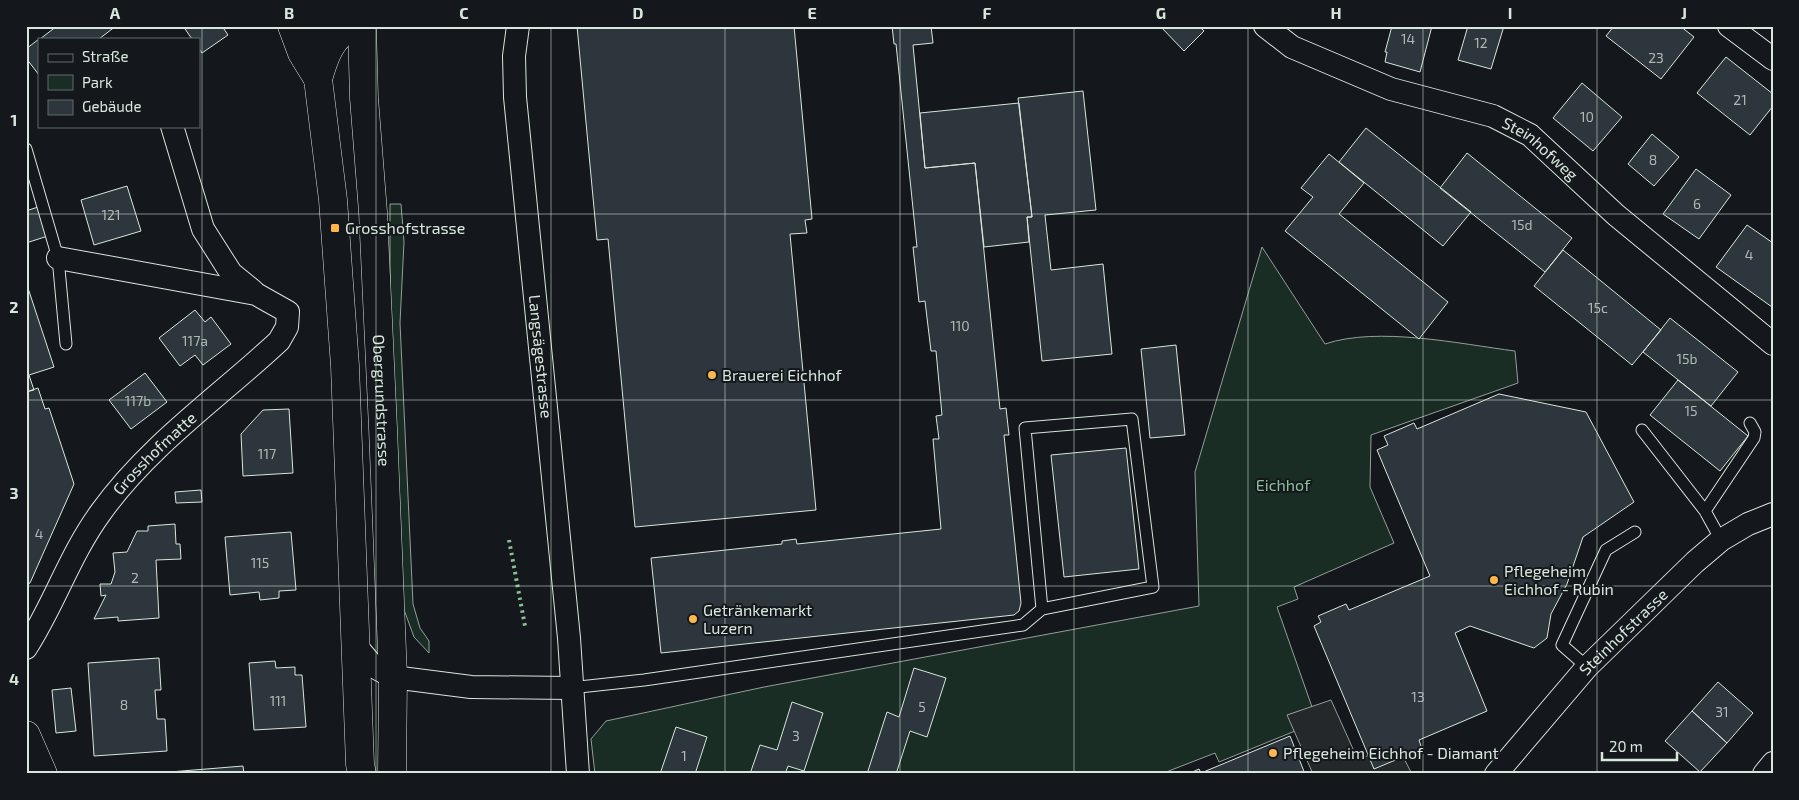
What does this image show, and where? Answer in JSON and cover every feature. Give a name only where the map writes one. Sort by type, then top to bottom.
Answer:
[{"type":"main road","points":[[292,26],[302,53],[318,79]]},
{"type":"main road","points":[[318,26],[318,79],[333,200],[345,366],[360,764],[362,774]]},
{"type":"main road","points":[[318,79],[323,62],[332,43],[341,33],[353,26]]},
{"type":"main road","name":"Obergrundstrasse","points":[[362,26],[364,98],[377,278],[393,677],[392,774]]},
{"type":"main road","points":[[26,735],[43,774]]},
{"type":"street","name":"Langsägestrasse","points":[[518,26],[514,56],[515,97],[569,638],[570,688],[578,774]]},
{"type":"street","name":"Steinhofweg","points":[[1265,26],[1292,47],[1391,89],[1493,116],[1530,135],[1616,215],[1773,344]]},
{"type":"street","points":[[1729,26],[1773,59]]},
{"type":"street","name":"Grosshofmatte","points":[[26,648],[76,553],[106,506],[150,456],[279,342],[287,327],[288,312],[256,294],[230,273],[203,229],[173,128]]},
{"type":"street","name":"Grosshofmatte","points":[[58,258],[256,294]]},
{"type":"street","name":"Steinhofstrasse","points":[[1496,774],[1587,667],[1695,562],[1721,540],[1748,524],[1773,514]]},
{"type":"street","points":[[357,647],[374,668],[393,677],[471,687],[570,688]]},
{"type":"street","points":[[1764,774],[1773,763]]},
{"type":"lane","points":[[26,149],[58,258],[66,344]]},
{"type":"lane","points":[[570,688],[644,680],[1023,625],[1042,609],[1153,587],[1132,419],[1025,428],[1042,609]]},
{"type":"lane","points":[[1705,511],[1754,438],[1755,432],[1750,423]]},
{"type":"lane","points":[[1642,430],[1705,511],[1721,540]]},
{"type":"lane","points":[[1587,667],[1562,645],[1606,550],[1635,532]]},
{"type":"green space","points":[[390,204],[401,204],[404,242],[400,323],[413,604],[420,628],[429,641],[429,653],[414,637],[403,607],[390,321]]},
{"type":"green space","name":"Eichhof","points":[[1262,247],[1325,344],[1346,339],[1394,336],[1515,351],[1518,383],[1371,435],[1370,487],[1394,543],[1294,587],[1298,599],[1277,607],[1312,707],[1288,715],[1295,731],[1219,762],[1215,753],[1161,774],[595,774],[591,739],[606,721],[764,687],[1199,606],[1195,472]]},
{"type":"shaded area","points":[[1331,700],[1358,760],[1396,743],[1412,774],[1313,774],[1287,715]]},
{"type":"building","points":[[57,26],[116,26],[100,38],[41,38]]},
{"type":"building","points":[[183,26],[222,26],[228,35],[202,53],[200,50],[200,38],[191,38]]},
{"type":"building","name":"Brauerei Eichhof","points":[[577,26],[794,26],[812,219],[805,220],[807,233],[790,234],[816,510],[635,527],[608,239],[597,240]]},
{"type":"building","points":[[892,26],[931,26],[933,43],[913,45],[925,168],[975,163],[1000,409],[1006,408],[1009,435],[1004,435],[1021,603],[1019,611],[1014,615],[661,653],[651,558],[782,544],[782,541],[796,539],[797,544],[941,529],[933,439],[939,439],[936,416],[942,415],[936,351],[931,351],[925,301],[919,302],[913,247],[917,247],[896,44],[894,44]]},
{"type":"building","points":[[1160,26],[1199,26],[1204,31],[1184,51]]},
{"type":"building","points":[[1392,26],[1432,26],[1420,72],[1385,62],[1387,52],[1385,52]]},
{"type":"building","points":[[1468,26],[1504,26],[1491,69],[1458,60]]},
{"type":"building","points":[[1614,26],[1680,26],[1694,37],[1661,79],[1606,36]]},
{"type":"building","points":[[38,40],[38,74],[26,58],[26,49]]},
{"type":"building","points":[[1726,57],[1773,94],[1773,106],[1750,135],[1697,93]]},
{"type":"building","points":[[1582,83],[1622,117],[1593,151],[1553,118]]},
{"type":"building","points":[[1083,91],[1096,210],[1045,215],[1051,270],[1103,264],[1112,354],[1042,361],[1027,217],[1032,217],[1018,98]]},
{"type":"building","points":[[1019,103],[1032,217],[1027,217],[1029,242],[984,247],[975,163],[925,168],[920,113]]},
{"type":"building","points":[[1366,128],[1471,212],[1443,246],[1339,162]]},
{"type":"building","points":[[1652,134],[1679,157],[1654,186],[1628,164]]},
{"type":"building","points":[[1467,153],[1572,238],[1545,272],[1440,188]]},
{"type":"building","points":[[1329,154],[1364,183],[1339,214],[1448,302],[1419,339],[1285,231],[1313,197],[1301,188]]},
{"type":"building","points":[[1696,169],[1731,195],[1699,239],[1663,214]]},
{"type":"building","points":[[127,186],[141,231],[94,245],[81,200]]},
{"type":"building","points":[[41,206],[51,235],[26,243],[26,211]]},
{"type":"building","points":[[1747,225],[1773,243],[1772,307],[1716,267]]},
{"type":"building","points":[[1563,250],[1661,330],[1632,365],[1534,286]]},
{"type":"building","points":[[26,282],[54,367],[29,375],[34,390],[26,392]]},
{"type":"building","points":[[195,310],[205,322],[211,317],[231,344],[203,365],[195,355],[180,366],[159,338]]},
{"type":"building","points":[[1670,318],[1738,372],[1711,406],[1643,352]]},
{"type":"building","points":[[1176,345],[1185,435],[1150,438],[1141,349]]},
{"type":"building","points":[[145,373],[167,402],[131,429],[109,400]]},
{"type":"building","points":[[1678,380],[1748,436],[1720,471],[1650,415]]},
{"type":"building","points":[[38,388],[45,409],[49,408],[74,484],[30,583],[26,585],[26,392]]},
{"type":"building","name":"Pflegeheim Eichhof - Rubin","points":[[1499,394],[1586,412],[1634,502],[1583,537],[1567,584],[1551,614],[1547,638],[1534,648],[1470,626],[1455,633],[1487,711],[1419,740],[1422,749],[1374,769],[1314,626],[1321,622],[1318,616],[1346,604],[1349,610],[1430,576],[1377,450],[1388,445],[1384,436],[1414,423],[1417,429]]},
{"type":"building","points":[[289,409],[293,473],[243,476],[241,434],[263,410]]},
{"type":"building","points":[[1126,448],[1139,569],[1064,577],[1051,455]]},
{"type":"building","points":[[201,490],[202,502],[176,503],[175,492]]},
{"type":"building","points":[[175,524],[176,544],[180,544],[181,559],[156,560],[159,618],[118,621],[118,617],[94,619],[106,595],[101,596],[100,584],[111,584],[115,572],[113,553],[127,552],[137,531],[148,531],[148,526]]},
{"type":"building","points":[[291,532],[296,590],[279,591],[279,598],[260,600],[259,592],[230,595],[225,537]]},
{"type":"building","points":[[159,658],[161,690],[155,690],[157,719],[165,719],[167,751],[94,756],[88,663]]},
{"type":"building","points":[[275,661],[276,668],[295,667],[295,675],[302,675],[306,727],[254,730],[249,663]]},
{"type":"building","points":[[914,668],[946,678],[927,737],[910,731],[896,774],[867,774],[887,712],[899,717]]},
{"type":"building","points":[[1718,682],[1753,713],[1727,743],[1692,711]]},
{"type":"building","points":[[71,688],[76,731],[56,733],[52,690]]},
{"type":"building","points":[[792,702],[823,713],[804,771],[788,766],[785,774],[750,774],[760,745],[777,750]]},
{"type":"building","points":[[1692,711],[1727,743],[1700,772],[1665,741]]},
{"type":"building","points":[[676,727],[707,737],[695,774],[660,774]]},
{"type":"building","name":"Pflegeheim Eichhof - Diamant","points":[[1290,736],[1305,774],[1188,774],[1199,769],[1201,773]]},
{"type":"building","points":[[243,766],[244,774],[145,774]]},
{"type":"hedge","points":[[509,540],[525,626]]},
{"type":"place","name":"Grosshofstrasse","points":[[335,228]]},
{"type":"place","name":"Brauerei Eichhof","points":[[712,375]]},
{"type":"place","name":"Pflegeheim Eichhof - Rubin","points":[[1494,580]]},
{"type":"place","name":"Getränkemarkt Luzern","points":[[693,619]]},
{"type":"place","name":"Pflegeheim Eichhof - Diamant","points":[[1273,753]]}]
